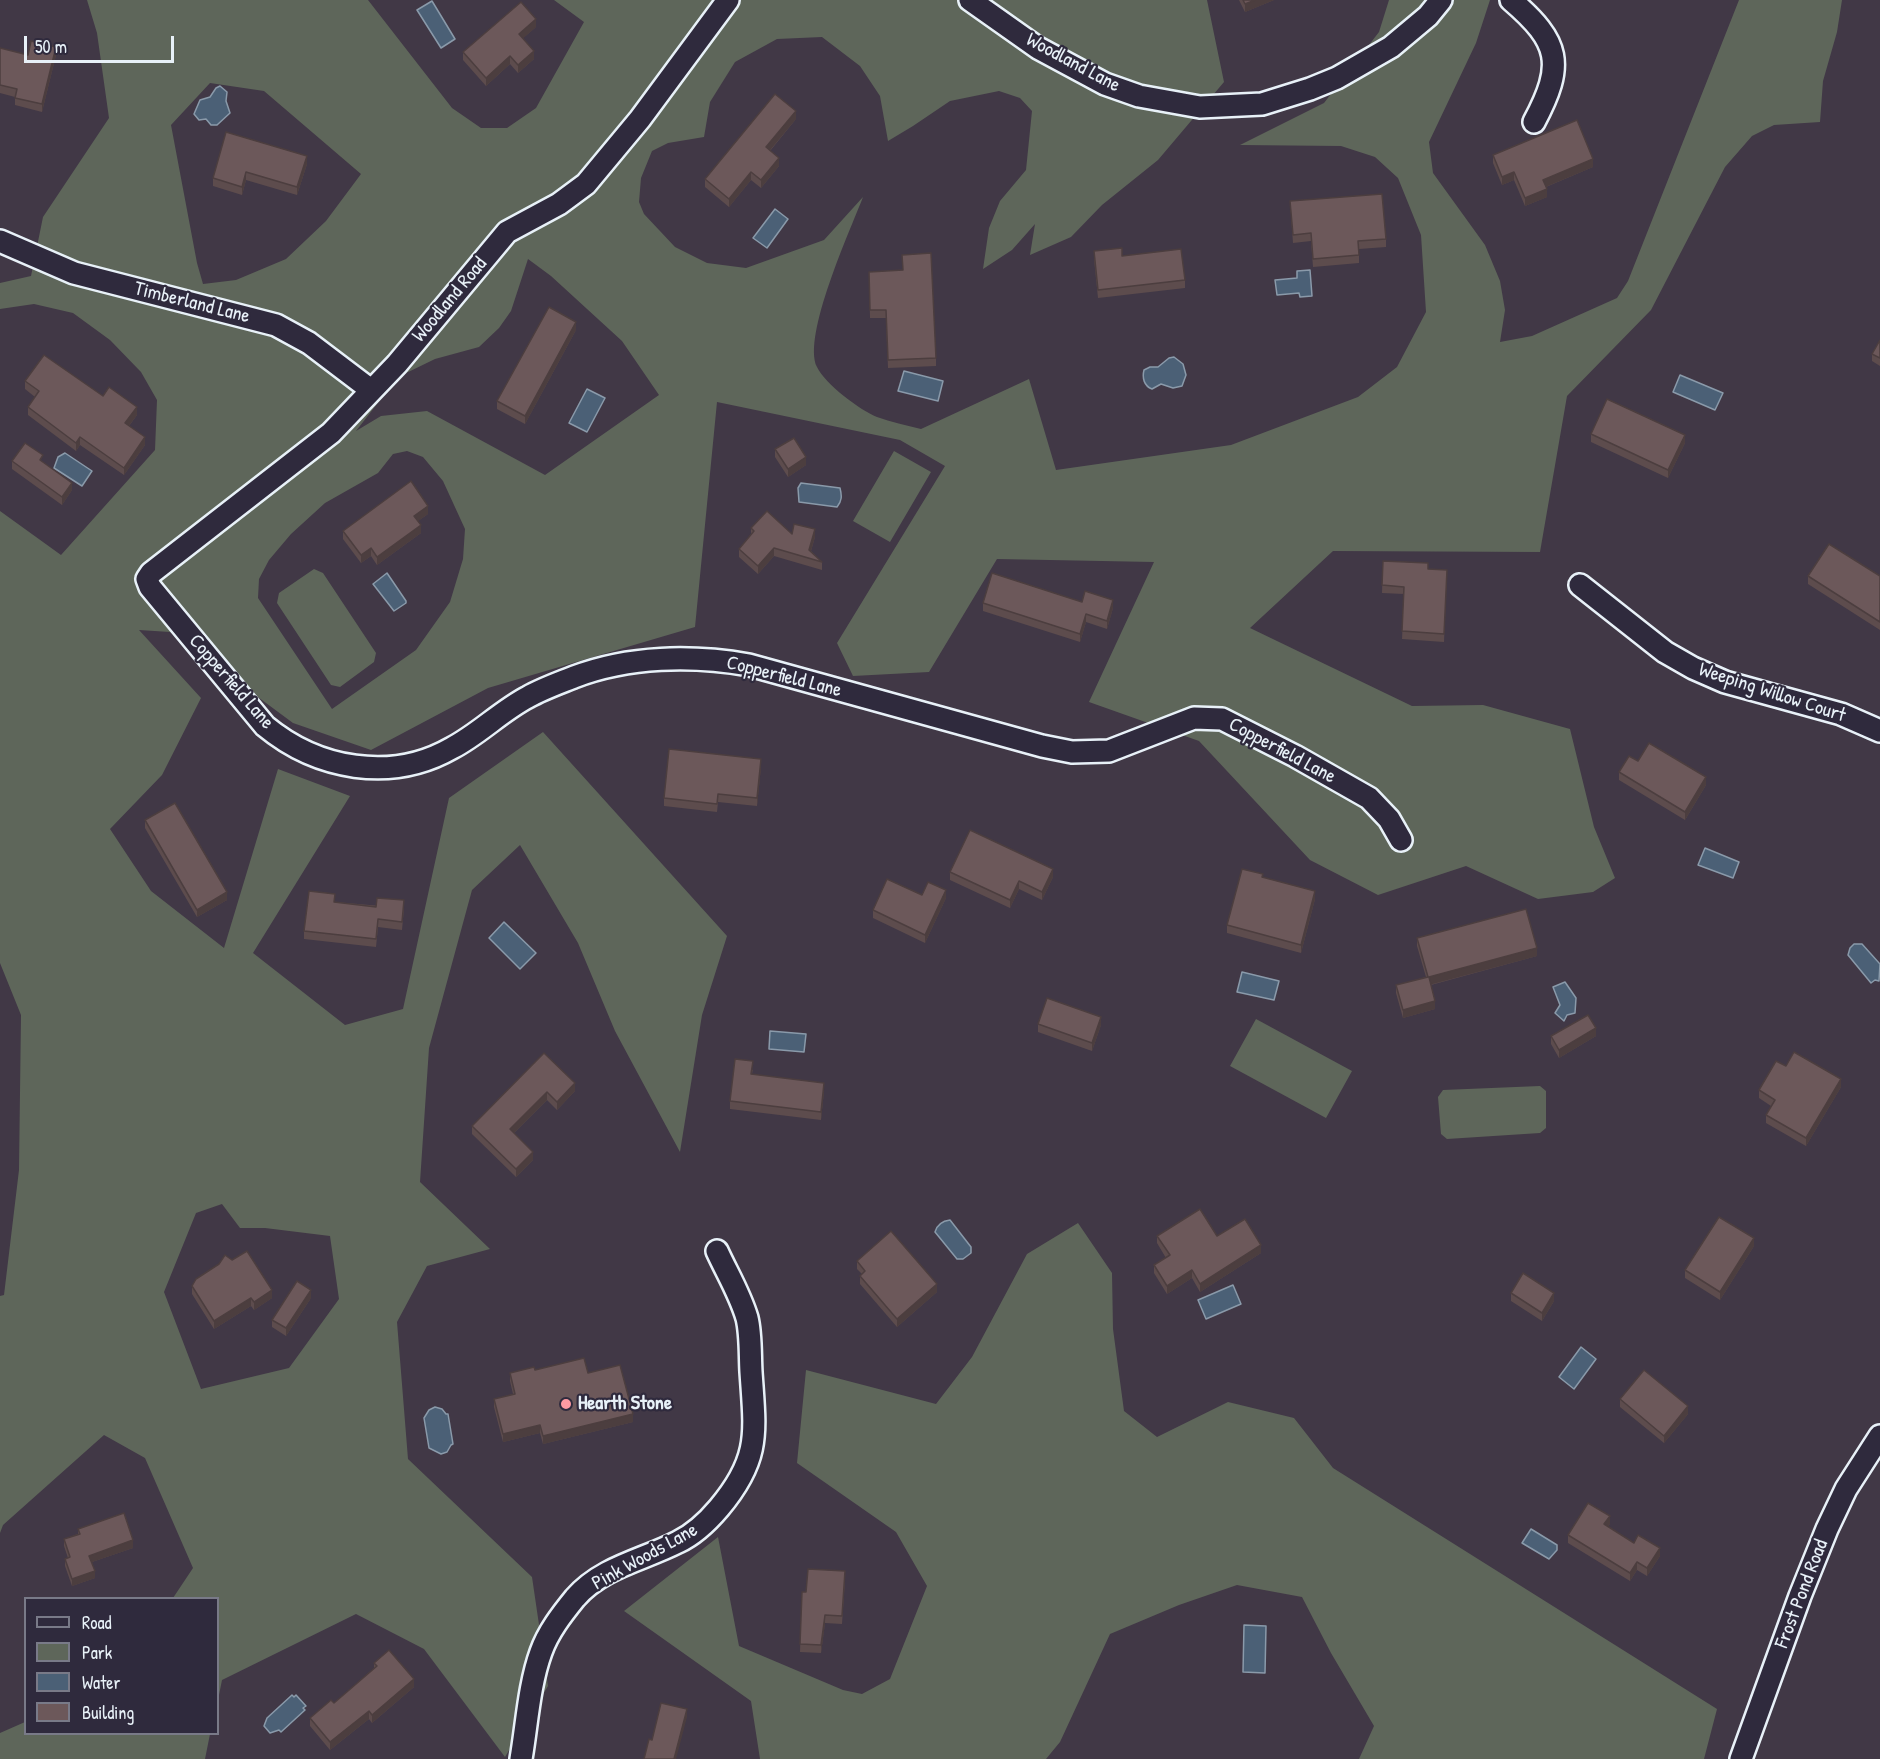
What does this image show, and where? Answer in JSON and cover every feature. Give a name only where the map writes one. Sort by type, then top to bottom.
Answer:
[{"type":"street","name":"Woodland Road","points":[[147,579],[151,573],[331,433],[398,364],[507,232],[559,204],[585,184],[640,119],[728,0]]},
{"type":"street","name":"Woodland Lane","points":[[970,0],[1038,48],[1105,84],[1139,96],[1200,107],[1262,104],[1337,78],[1391,47],[1428,16],[1441,0]]},
{"type":"street","points":[[1510,0],[1532,18],[1551,42],[1554,59],[1549,94],[1534,122]]},
{"type":"street","name":"Timberland Lane","points":[[0,241],[74,273],[276,325],[309,343],[371,390]]},
{"type":"street","name":"Copperfield Lane","points":[[147,579],[150,587],[266,726],[282,740],[313,756],[340,764],[365,768],[398,766],[432,758],[453,748],[527,697],[576,676],[626,663],[651,660],[723,661],[749,665],[1042,746],[1072,752],[1109,751],[1194,718],[1222,719],[1295,756],[1369,798],[1389,819],[1401,840]]},
{"type":"street","name":"Weeping Willow Court","points":[[1580,585],[1665,652],[1693,668],[1725,682],[1841,714],[1880,731]]},
{"type":"street","name":"Pink Woods Lane","points":[[521,1759],[533,1684],[541,1652],[552,1628],[577,1596],[597,1580],[621,1566],[680,1542],[706,1524],[737,1487],[748,1464],[753,1448],[754,1421],[747,1319],[717,1251]]},
{"type":"street","name":"Frost Pond Road","points":[[1741,1759],[1800,1596],[1827,1529],[1846,1489],[1880,1436]]},
{"type":"green space","points":[[87,0],[368,0],[452,108],[481,128],[507,128],[536,108],[584,22],[554,0],[1207,0],[1224,82],[1158,160],[1102,205],[1071,237],[1030,255],[1035,224],[1012,250],[983,269],[989,228],[1000,201],[1026,170],[1032,111],[1020,98],[999,91],[950,101],[888,141],[880,96],[860,66],[822,37],[777,39],[735,62],[710,102],[704,137],[668,143],[652,151],[641,178],[639,202],[644,214],[675,247],[707,263],[746,268],[824,240],[863,197],[830,283],[816,332],[814,352],[821,374],[844,396],[870,414],[921,429],[1029,379],[1056,470],[1231,445],[1358,397],[1397,367],[1426,312],[1421,235],[1398,178],[1375,157],[1341,146],[1240,145],[1324,103],[1379,32],[1389,0],[1490,0],[1476,43],[1429,142],[1433,173],[1485,245],[1500,281],[1505,310],[1500,342],[1532,336],[1617,298],[1628,281],[1739,0],[1842,0],[1837,32],[1823,81],[1820,122],[1774,125],[1752,136],[1725,167],[1651,310],[1567,396],[1540,552],[1333,551],[1250,628],[1412,706],[1483,705],[1570,729],[1594,827],[1615,878],[1593,892],[1538,899],[1466,866],[1378,895],[1310,860],[1199,741],[1089,702],[1154,562],[997,559],[929,672],[853,676],[837,643],[945,466],[900,440],[717,402],[695,627],[488,688],[371,750],[293,723],[170,632],[139,630],[201,698],[162,775],[110,829],[151,891],[224,948],[278,769],[350,796],[253,953],[345,1025],[403,1009],[449,798],[543,732],[727,936],[702,1015],[680,1152],[615,1031],[578,943],[520,845],[472,890],[429,1048],[420,1182],[490,1249],[427,1266],[397,1322],[408,1459],[532,1577],[548,1686],[505,1757],[424,1649],[356,1614],[222,1680],[219,1695],[219,1597],[174,1597],[193,1568],[145,1458],[104,1435],[3,1525],[0,1533],[0,1296],[4,1295],[19,1170],[21,1015],[0,963],[0,511],[61,555],[155,450],[157,400],[141,372],[110,340],[73,313],[34,304],[0,309],[0,283],[31,276],[43,217],[109,118],[97,33]],"holes":[[[210,83],[264,91],[361,174],[326,221],[286,259],[236,280],[203,284],[171,125]],[[528,259],[551,276],[622,341],[659,395],[545,475],[427,411],[381,416],[356,431],[398,377],[435,359],[479,347],[499,328],[511,311]],[[407,451],[423,457],[443,481],[465,529],[463,559],[450,602],[416,650],[332,709],[258,598],[259,579],[269,560],[291,534],[325,503],[378,473],[393,454]],[[222,1204],[240,1228],[265,1228],[330,1236],[339,1299],[289,1368],[201,1389],[164,1292],[196,1213]]]},
{"type":"green space","points":[[894,451],[931,472],[890,542],[853,521]]},
{"type":"green space","points":[[314,569],[323,573],[376,653],[374,662],[340,687],[331,685],[277,603],[279,593]]},
{"type":"green space","points":[[1256,1019],[1352,1071],[1326,1118],[1230,1066]]},
{"type":"green space","points":[[1540,1086],[1546,1091],[1546,1128],[1540,1133],[1447,1139],[1441,1134],[1438,1097],[1443,1090]]},
{"type":"green space","points":[[1078,1223],[1112,1273],[1113,1329],[1124,1411],[1157,1437],[1228,1402],[1294,1418],[1333,1468],[1717,1709],[1704,1759],[1359,1759],[1374,1726],[1331,1653],[1302,1597],[1237,1585],[1179,1605],[1110,1634],[1060,1742],[1046,1759],[760,1759],[751,1701],[624,1611],[718,1537],[739,1646],[843,1690],[862,1694],[890,1679],[927,1586],[896,1532],[797,1463],[806,1370],[936,1404],[972,1357],[1027,1254]]},
{"type":"green space","points":[[24,1722],[24,1735],[210,1735],[205,1759],[0,1759],[0,1733]]},
{"type":"water","points":[[432,1],[455,39],[441,48],[417,10]]},
{"type":"water","points":[[220,86],[227,92],[226,101],[230,113],[217,125],[211,125],[206,119],[199,120],[194,114],[200,100],[210,97]]},
{"type":"water","points":[[775,209],[788,219],[767,248],[753,238]]},
{"type":"water","points":[[1310,270],[1312,296],[1300,297],[1299,293],[1277,295],[1275,280],[1297,278],[1297,271]]},
{"type":"water","points":[[1174,357],[1183,364],[1186,375],[1182,386],[1173,388],[1161,384],[1152,389],[1145,384],[1144,370],[1158,367],[1169,358]]},
{"type":"water","points":[[904,371],[943,381],[938,401],[898,391]]},
{"type":"water","points":[[1680,375],[1723,393],[1715,410],[1673,392]]},
{"type":"water","points":[[587,389],[605,398],[587,432],[569,423]]},
{"type":"water","points":[[65,453],[92,471],[82,486],[54,468],[58,457]]},
{"type":"water","points":[[801,483],[840,488],[840,503],[837,507],[799,502],[798,488]]},
{"type":"water","points":[[387,573],[406,601],[394,611],[373,584]]},
{"type":"water","points":[[1705,848],[1739,862],[1733,878],[1698,865]]},
{"type":"water","points":[[504,922],[536,953],[520,969],[489,938]]},
{"type":"water","points":[[1854,944],[1862,944],[1880,964],[1879,981],[1875,980],[1871,983],[1848,955]]},
{"type":"water","points":[[1242,972],[1279,981],[1274,1000],[1237,992]]},
{"type":"water","points":[[1565,982],[1576,998],[1575,1013],[1567,1015],[1564,1021],[1555,1013],[1560,1005],[1553,987]]},
{"type":"water","points":[[770,1031],[806,1034],[804,1052],[769,1049]]},
{"type":"water","points":[[950,1220],[971,1247],[971,1253],[963,1259],[957,1259],[935,1232],[940,1224]]},
{"type":"water","points":[[1233,1285],[1241,1304],[1206,1319],[1198,1300]]},
{"type":"water","points":[[1581,1347],[1596,1359],[1574,1389],[1559,1377]]},
{"type":"water","points":[[435,1407],[448,1414],[453,1444],[447,1452],[441,1454],[429,1448],[424,1418],[429,1410]]},
{"type":"water","points":[[1531,1529],[1557,1545],[1557,1550],[1549,1559],[1522,1543]]},
{"type":"water","points":[[1244,1625],[1266,1626],[1265,1673],[1243,1672]]},
{"type":"water","points":[[292,1695],[294,1697],[296,1695],[306,1706],[303,1708],[305,1710],[281,1732],[279,1730],[270,1733],[264,1726],[267,1718]]},
{"type":"building","points":[[1243,0],[1255,0],[1245,4]]},
{"type":"building","points":[[521,2],[536,19],[519,34],[534,51],[518,65],[510,56],[486,78],[463,52]]},
{"type":"building","points":[[31,41],[56,47],[42,104],[15,98],[17,89],[0,85],[0,48],[28,55]]},
{"type":"building","points":[[775,94],[796,111],[766,147],[779,158],[761,180],[751,172],[729,199],[705,179]]},
{"type":"building","points":[[1577,120],[1593,159],[1543,180],[1547,189],[1525,198],[1514,172],[1502,177],[1493,155]]},
{"type":"building","points":[[226,132],[307,156],[297,187],[246,172],[242,187],[213,178]]},
{"type":"building","points":[[1382,194],[1386,239],[1358,241],[1359,255],[1313,259],[1311,233],[1293,235],[1290,201]]},
{"type":"building","points":[[1122,248],[1122,256],[1181,249],[1185,280],[1098,290],[1094,251]]},
{"type":"building","points":[[931,253],[936,358],[888,360],[886,310],[870,310],[869,272],[903,270],[902,255]]},
{"type":"building","points":[[549,307],[576,322],[525,416],[497,401]]},
{"type":"building","points":[[1880,340],[1880,358],[1872,354]]},
{"type":"building","points":[[44,355],[103,396],[109,387],[137,407],[125,423],[145,437],[124,468],[80,437],[76,443],[28,407],[39,391],[25,381]]},
{"type":"building","points":[[1607,399],[1685,435],[1668,470],[1591,434]]},
{"type":"building","points":[[794,438],[806,457],[788,469],[775,449]]},
{"type":"building","points":[[25,443],[43,455],[40,460],[72,483],[62,497],[12,461]]},
{"type":"building","points":[[411,481],[428,506],[414,516],[421,525],[377,557],[371,548],[361,555],[343,531]]},
{"type":"building","points":[[767,511],[792,534],[794,524],[815,529],[809,550],[822,562],[774,548],[758,566],[739,549],[754,531],[751,528]]},
{"type":"building","points":[[1829,544],[1880,576],[1880,622],[1808,576]]},
{"type":"building","points":[[1383,561],[1428,563],[1428,569],[1447,570],[1444,634],[1402,631],[1404,587],[1382,585]]},
{"type":"building","points":[[992,573],[1082,602],[1085,591],[1113,600],[1107,621],[1086,614],[1080,634],[983,603]]},
{"type":"building","points":[[1649,743],[1706,777],[1685,812],[1619,772],[1629,756],[1638,761]]},
{"type":"building","points":[[669,749],[761,759],[757,798],[718,794],[717,804],[664,798]]},
{"type":"building","points":[[175,803],[227,892],[197,910],[145,820]]},
{"type":"building","points":[[970,830],[1053,869],[1042,892],[1019,881],[1010,900],[950,872]]},
{"type":"building","points":[[1242,869],[1263,874],[1262,877],[1315,891],[1301,945],[1227,925]]},
{"type":"building","points":[[887,879],[922,895],[928,882],[946,890],[925,935],[873,910]]},
{"type":"building","points":[[309,891],[335,894],[334,902],[376,907],[377,898],[404,900],[402,922],[378,919],[376,939],[304,931]]},
{"type":"building","points":[[1526,909],[1537,948],[1429,977],[1435,1001],[1403,1010],[1396,985],[1428,977],[1417,938]]},
{"type":"building","points":[[1047,998],[1101,1017],[1092,1043],[1038,1024]]},
{"type":"building","points":[[1588,1015],[1596,1028],[1559,1050],[1551,1036]]},
{"type":"building","points":[[1794,1052],[1841,1079],[1806,1138],[1766,1115],[1775,1100],[1759,1090],[1776,1061],[1786,1066]]},
{"type":"building","points":[[544,1053],[575,1083],[557,1102],[547,1092],[510,1129],[533,1152],[516,1169],[472,1126]]},
{"type":"building","points":[[735,1059],[753,1061],[751,1074],[824,1083],[821,1112],[730,1101]]},
{"type":"building","points":[[1200,1209],[1217,1236],[1245,1219],[1261,1245],[1200,1284],[1192,1270],[1167,1286],[1154,1265],[1170,1255],[1157,1236]]},
{"type":"building","points":[[1719,1217],[1754,1238],[1720,1292],[1685,1270]]},
{"type":"building","points":[[891,1231],[937,1284],[897,1319],[860,1276],[865,1271],[857,1261]]},
{"type":"building","points":[[247,1251],[272,1290],[254,1302],[251,1298],[214,1321],[192,1286],[196,1279],[219,1264],[225,1255],[232,1260]]},
{"type":"building","points":[[1523,1273],[1554,1293],[1542,1313],[1511,1293]]},
{"type":"building","points":[[297,1281],[311,1290],[286,1328],[272,1320]]},
{"type":"building","name":"Hearth Stone","points":[[584,1358],[588,1373],[620,1365],[633,1414],[543,1436],[540,1425],[503,1434],[494,1399],[515,1394],[510,1373],[534,1367],[535,1370]]},
{"type":"building","points":[[1644,1370],[1688,1406],[1664,1436],[1620,1399]]},
{"type":"building","points":[[1588,1503],[1610,1516],[1604,1524],[1634,1543],[1638,1535],[1660,1548],[1647,1568],[1637,1562],[1630,1573],[1568,1535]]},
{"type":"building","points":[[124,1513],[133,1540],[89,1556],[95,1571],[72,1579],[65,1559],[70,1557],[64,1539],[80,1534],[78,1529]]},
{"type":"building","points":[[808,1569],[845,1571],[842,1616],[825,1615],[821,1645],[800,1644],[802,1592],[806,1592]]},
{"type":"building","points":[[389,1650],[414,1679],[372,1715],[369,1711],[330,1742],[310,1718],[331,1700],[334,1703],[377,1666],[374,1663]]},
{"type":"building","points":[[661,1703],[687,1709],[674,1759],[644,1759],[649,1739],[652,1740]]},
{"type":"place","name":"Hearth Stone","points":[[566,1404]]}]
